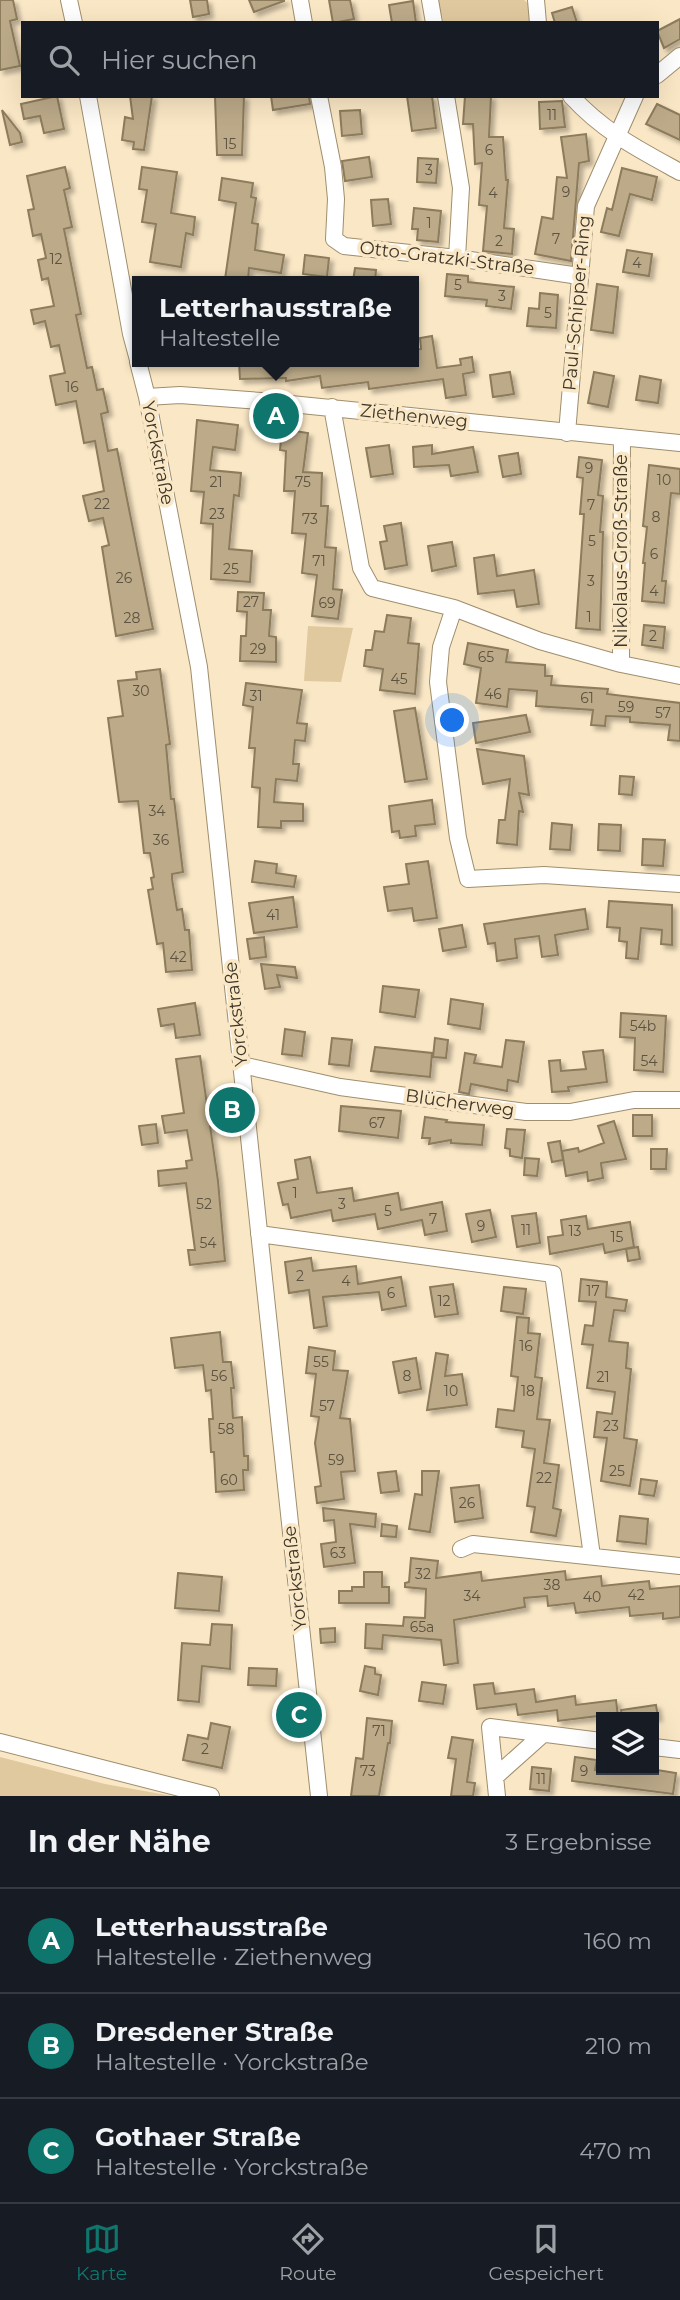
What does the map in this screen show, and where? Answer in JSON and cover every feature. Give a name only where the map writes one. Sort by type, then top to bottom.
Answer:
[{"type":"street","points":[[69,0],[74,21]]},
{"type":"street","points":[[300,0],[304,21]]},
{"type":"street","points":[[430,0],[434,21]]},
{"type":"street","points":[[536,0],[538,21]]},
{"type":"street","points":[[659,73],[680,56]]},
{"type":"street","name":"Yorckstraße","points":[[88,98],[132,329]]},
{"type":"street","name":"Otto-Gratzki-Straße","points":[[319,98],[336,199],[334,239],[344,246],[457,258],[579,276]]},
{"type":"street","points":[[446,98],[461,188],[457,258]]},
{"type":"street","points":[[573,98],[589,116],[616,137],[680,172]]},
{"type":"street","name":"Paul-Schipper-Ring","points":[[567,433],[586,206],[634,98]]},
{"type":"street","name":"Yorckstraße","points":[[140,367],[198,655],[319,1796]]},
{"type":"street","name":"Ziethenweg","points":[[147,397],[180,395],[331,407],[680,443]]},
{"type":"street","points":[[331,407],[361,568],[372,588],[454,608],[540,641],[621,664],[680,676]]},
{"type":"street","name":"Nikolaus-Groß-Straße","points":[[621,664],[622,438]]},
{"type":"street","points":[[454,608],[442,647],[438,682],[458,838],[468,879],[544,876],[680,884]]},
{"type":"street","name":"Blücherweg","points":[[242,1065],[340,1087],[526,1112],[570,1112],[634,1100],[680,1100]]},
{"type":"street","points":[[259,1234],[553,1274],[592,1556]]},
{"type":"street","points":[[461,1549],[472,1544],[680,1566]]},
{"type":"street","points":[[497,1796],[490,1727],[596,1740]]},
{"type":"street","points":[[495,1777],[542,1735]]},
{"type":"street","points":[[0,1742],[211,1796]]},
{"type":"street","points":[[659,1748],[680,1750]]},
{"type":"shaded area","points":[[437,0],[524,0],[529,4],[534,21],[443,21],[442,15],[436,11]]},
{"type":"shaded area","points":[[308,626],[353,628],[341,682],[304,681]]},
{"type":"shaded area","points":[[0,1757],[105,1784],[172,1796],[0,1796]]},
{"type":"building","points":[[0,0],[13,0],[17,19],[10,21],[20,66],[0,70]]},
{"type":"building","points":[[190,0],[207,0],[209,14],[193,17]]},
{"type":"building","points":[[249,0],[284,0],[284,1],[254,12]]},
{"type":"building","points":[[329,0],[350,0],[354,19],[333,21]]},
{"type":"building","points":[[413,1],[416,21],[392,21],[389,5]]},
{"type":"building","points":[[572,7],[576,21],[554,21],[552,13]]},
{"type":"building","points":[[680,19],[680,39],[664,48],[659,30]]},
{"type":"building","points":[[57,98],[64,129],[44,133],[40,116],[24,119],[21,104]]},
{"type":"building","points":[[130,98],[152,98],[144,150],[133,149],[134,142],[122,140],[125,117],[133,119]]},
{"type":"building","points":[[215,98],[244,98],[242,155],[217,155]]},
{"type":"building","points":[[271,98],[309,98],[310,104],[273,110]]},
{"type":"building","points":[[407,98],[432,98],[436,128],[412,131]]},
{"type":"building","points":[[465,98],[491,98],[489,137],[503,137],[508,180],[504,228],[514,229],[512,254],[483,251],[487,206],[479,205],[482,163],[475,164],[473,124],[463,124]]},
{"type":"building","points":[[562,101],[565,127],[540,129],[539,102]]},
{"type":"building","points":[[657,104],[680,115],[680,140],[646,124]]},
{"type":"building","points":[[2,110],[20,133],[22,142],[10,145]]},
{"type":"building","points":[[360,110],[362,134],[342,136],[340,111]]},
{"type":"building","points":[[586,134],[589,161],[579,163],[571,261],[535,254],[542,217],[553,219],[557,177],[567,178],[561,137]]},
{"type":"building","points":[[369,157],[372,177],[345,181],[342,161]]},
{"type":"building","points":[[418,158],[438,159],[436,183],[417,182]]},
{"type":"building","points":[[65,167],[70,188],[64,190],[72,227],[64,229],[81,314],[76,315],[87,368],[92,367],[97,390],[103,389],[108,412],[101,414],[108,451],[117,449],[153,629],[116,636],[102,547],[109,545],[103,518],[89,521],[83,496],[104,491],[95,441],[84,443],[76,401],[56,405],[50,376],[65,373],[59,345],[51,347],[45,321],[34,324],[31,310],[54,306],[48,278],[42,280],[38,260],[46,258],[41,234],[33,236],[28,210],[34,209],[27,176]]},
{"type":"building","points":[[142,167],[177,172],[171,213],[195,217],[193,235],[186,233],[181,267],[150,262],[156,224],[142,222],[147,190],[139,189]]},
{"type":"building","points":[[622,168],[657,177],[652,200],[630,194],[619,236],[601,232],[607,208],[612,210]]},
{"type":"building","points":[[222,178],[253,183],[251,197],[256,198],[252,223],[258,224],[255,250],[284,255],[281,273],[249,268],[248,276],[225,276],[236,203],[219,200]]},
{"type":"building","points":[[388,199],[391,224],[373,226],[371,200]]},
{"type":"building","points":[[414,208],[441,211],[438,242],[417,240],[418,229],[412,229]]},
{"type":"building","points":[[627,250],[652,254],[649,276],[623,272]]},
{"type":"building","points":[[305,255],[329,258],[327,276],[303,274]]},
{"type":"building","points":[[355,268],[376,270],[375,276],[354,276]]},
{"type":"building","points":[[447,274],[468,276],[468,282],[514,287],[511,309],[486,306],[487,300],[445,296]]},
{"type":"building","points":[[597,284],[618,287],[613,333],[591,330]]},
{"type":"building","points":[[540,293],[558,295],[556,328],[527,326],[529,308],[539,309]]},
{"type":"building","points":[[432,336],[437,368],[461,365],[460,359],[472,357],[474,372],[463,374],[466,395],[446,398],[443,379],[369,389],[368,382],[322,388],[320,376],[286,381],[286,378],[240,379],[239,367],[419,367],[420,338]]},
{"type":"building","points":[[510,372],[514,394],[493,397],[490,375]]},
{"type":"building","points":[[594,372],[614,376],[608,407],[588,403]]},
{"type":"building","points":[[640,376],[661,380],[658,403],[636,400]]},
{"type":"building","points":[[197,420],[238,425],[235,450],[213,447],[210,470],[241,473],[239,496],[234,495],[229,549],[252,551],[250,582],[211,579],[213,524],[201,523],[204,492],[191,491]]},
{"type":"building","points":[[282,429],[308,433],[303,472],[322,473],[321,506],[328,506],[325,547],[336,548],[333,589],[342,590],[338,619],[312,616],[317,575],[302,573],[306,534],[292,533],[295,491],[284,491],[286,451],[280,450]]},
{"type":"building","points":[[389,445],[393,474],[371,477],[366,448]]},
{"type":"building","points":[[432,445],[432,454],[473,447],[478,472],[451,476],[449,465],[414,467],[413,447]]},
{"type":"building","points":[[518,453],[521,474],[503,477],[499,456]]},
{"type":"building","points":[[579,457],[602,460],[598,495],[603,496],[600,532],[603,532],[600,630],[576,628],[584,514],[580,514],[583,478],[577,477]]},
{"type":"building","points":[[649,465],[680,469],[680,494],[671,493],[662,581],[666,581],[664,603],[642,601],[647,527],[643,526]]},
{"type":"building","points":[[401,523],[407,565],[385,569],[380,542],[387,541],[384,526]]},
{"type":"building","points":[[452,542],[456,566],[432,571],[428,546]]},
{"type":"building","points":[[494,555],[497,576],[534,570],[539,604],[517,607],[514,590],[478,594],[474,558]]},
{"type":"building","points":[[238,592],[264,593],[263,610],[271,610],[269,636],[276,637],[276,662],[240,661],[241,636],[246,636],[247,612],[237,611]]},
{"type":"building","points":[[387,615],[411,618],[408,643],[419,644],[415,694],[380,690],[383,669],[364,666],[366,650],[372,650],[375,631],[384,632]]},
{"type":"building","points":[[644,625],[665,627],[663,648],[642,645]]},
{"type":"building","points":[[468,643],[508,650],[506,662],[545,665],[545,676],[552,676],[551,685],[608,689],[607,694],[680,703],[680,741],[668,740],[670,725],[630,722],[630,717],[606,716],[605,726],[591,725],[593,710],[536,706],[537,691],[509,689],[507,707],[476,703],[481,668],[464,664]]},
{"type":"building","points":[[160,669],[170,744],[166,745],[171,799],[174,799],[183,872],[172,874],[172,879],[177,910],[182,909],[185,930],[189,930],[192,970],[166,972],[163,943],[157,944],[148,890],[153,889],[151,878],[154,877],[150,853],[144,853],[138,801],[119,802],[108,718],[123,716],[118,681],[137,679],[136,672]]},
{"type":"building","points":[[246,683],[302,690],[297,723],[307,724],[305,741],[295,740],[293,764],[299,764],[297,781],[276,779],[274,802],[303,804],[303,821],[281,821],[281,828],[258,827],[260,788],[252,787],[255,748],[249,748],[253,707],[243,705]]},
{"type":"building","points":[[415,708],[427,779],[405,782],[394,711]]},
{"type":"building","points":[[526,715],[530,732],[476,743],[473,723]]},
{"type":"building","points":[[477,749],[524,756],[529,795],[519,793],[523,812],[519,811],[517,845],[497,843],[499,820],[505,820],[510,779],[483,784]]},
{"type":"building","points":[[620,776],[634,777],[632,795],[619,794]]},
{"type":"building","points":[[432,800],[435,824],[415,826],[416,836],[400,838],[399,831],[392,832],[389,806]]},
{"type":"building","points":[[552,823],[572,825],[570,850],[550,849]]},
{"type":"building","points":[[599,824],[621,825],[620,851],[598,850]]},
{"type":"building","points":[[643,839],[665,840],[663,866],[642,865]]},
{"type":"building","points":[[255,861],[277,864],[276,873],[296,876],[294,887],[252,882]]},
{"type":"building","points":[[428,861],[437,918],[414,921],[412,908],[388,911],[384,887],[409,884],[406,864]]},
{"type":"building","points":[[293,897],[297,927],[254,933],[249,903]]},
{"type":"building","points":[[609,901],[672,905],[672,945],[661,944],[662,930],[641,928],[638,959],[626,958],[627,942],[619,941],[620,928],[607,927]]},
{"type":"building","points":[[585,909],[588,929],[555,935],[558,955],[542,957],[539,936],[515,939],[517,958],[497,961],[495,943],[488,944],[484,924]]},
{"type":"building","points":[[462,925],[466,947],[443,951],[439,929]]},
{"type":"building","points":[[264,937],[266,957],[250,959],[247,939]]},
{"type":"building","points":[[261,964],[295,967],[297,978],[277,975],[280,987],[265,989]]},
{"type":"building","points":[[383,986],[419,990],[415,1017],[380,1012]]},
{"type":"building","points":[[451,999],[483,1004],[480,1029],[448,1024]]},
{"type":"building","points":[[195,1003],[200,1035],[176,1038],[174,1024],[161,1026],[158,1009]]},
{"type":"building","points":[[621,1013],[666,1016],[663,1072],[634,1070],[635,1038],[620,1037]]},
{"type":"building","points":[[285,1029],[305,1032],[302,1056],[282,1054]]},
{"type":"building","points":[[332,1038],[352,1040],[349,1066],[329,1064]]},
{"type":"building","points":[[435,1038],[448,1040],[446,1058],[433,1057]]},
{"type":"building","points":[[506,1040],[524,1042],[518,1082],[508,1080],[507,1091],[471,1084],[469,1094],[459,1092],[465,1053],[476,1055],[474,1063],[502,1067]]},
{"type":"building","points":[[375,1047],[432,1053],[430,1077],[371,1071]]},
{"type":"building","points":[[603,1050],[607,1082],[552,1092],[549,1061],[560,1060],[561,1071],[586,1069],[583,1052]]},
{"type":"building","points":[[200,1056],[218,1181],[225,1261],[190,1265],[188,1250],[195,1250],[186,1183],[159,1186],[158,1171],[187,1168],[186,1161],[192,1160],[187,1130],[165,1133],[162,1116],[184,1113],[176,1059]]},
{"type":"building","points":[[341,1106],[401,1111],[398,1138],[339,1131]]},
{"type":"building","points":[[633,1115],[652,1115],[652,1136],[633,1136]]},
{"type":"building","points":[[425,1117],[447,1120],[446,1122],[484,1125],[482,1145],[451,1143],[451,1140],[429,1144],[430,1138],[422,1138]]},
{"type":"building","points":[[614,1121],[626,1159],[601,1163],[603,1178],[588,1181],[587,1172],[566,1176],[562,1151],[578,1148],[579,1152],[604,1143],[598,1126]]},
{"type":"building","points":[[156,1124],[158,1143],[142,1145],[139,1126]]},
{"type":"building","points":[[507,1129],[525,1130],[522,1158],[510,1156],[510,1149],[505,1148]]},
{"type":"building","points":[[560,1141],[563,1160],[552,1162],[548,1143]]},
{"type":"building","points":[[651,1149],[667,1149],[666,1169],[651,1169]]},
{"type":"building","points":[[310,1157],[317,1193],[352,1188],[354,1201],[398,1193],[401,1210],[442,1202],[447,1231],[425,1235],[422,1220],[378,1229],[375,1214],[333,1221],[331,1210],[291,1218],[288,1204],[283,1205],[278,1183],[298,1179],[295,1160]]},
{"type":"building","points":[[525,1158],[539,1159],[537,1176],[524,1175]]},
{"type":"building","points":[[490,1210],[496,1237],[472,1242],[466,1214]]},
{"type":"building","points":[[536,1213],[540,1243],[517,1247],[512,1216]]},
{"type":"building","points":[[586,1216],[588,1229],[630,1222],[634,1247],[605,1253],[603,1244],[550,1254],[548,1237],[563,1235],[561,1220]]},
{"type":"building","points":[[638,1247],[640,1259],[628,1261],[626,1249]]},
{"type":"building","points":[[311,1258],[313,1271],[356,1266],[358,1284],[401,1277],[406,1306],[382,1310],[379,1292],[323,1297],[327,1326],[314,1328],[309,1290],[289,1293],[285,1262]]},
{"type":"building","points":[[581,1279],[607,1282],[606,1297],[627,1300],[625,1311],[614,1310],[609,1341],[628,1343],[626,1368],[631,1369],[624,1438],[637,1440],[630,1486],[601,1481],[607,1438],[594,1437],[597,1412],[612,1414],[615,1392],[587,1388],[593,1345],[582,1344],[585,1325],[593,1326],[596,1302],[579,1301]]},
{"type":"building","points":[[453,1284],[458,1314],[435,1317],[430,1287]]},
{"type":"building","points":[[504,1287],[526,1289],[523,1314],[501,1311]]},
{"type":"building","points":[[517,1317],[529,1318],[528,1333],[540,1334],[535,1377],[542,1378],[537,1419],[550,1420],[544,1463],[559,1465],[553,1508],[561,1510],[556,1536],[531,1532],[535,1507],[527,1506],[535,1449],[522,1447],[524,1431],[496,1427],[498,1409],[514,1411],[518,1377],[511,1376]]},
{"type":"building","points":[[220,1332],[223,1362],[231,1362],[233,1418],[242,1417],[244,1456],[248,1456],[248,1470],[243,1470],[244,1490],[216,1492],[209,1419],[213,1419],[211,1390],[206,1391],[203,1365],[175,1368],[171,1338]]},
{"type":"building","points":[[309,1347],[335,1351],[333,1370],[348,1371],[340,1418],[350,1419],[355,1471],[341,1472],[344,1499],[317,1503],[315,1487],[321,1486],[315,1443],[319,1417],[311,1416],[316,1374],[306,1373]]},
{"type":"building","points":[[436,1353],[448,1355],[445,1376],[462,1374],[467,1405],[427,1410]]},
{"type":"building","points":[[416,1358],[421,1389],[399,1393],[393,1362]]},
{"type":"building","points":[[396,1471],[399,1491],[381,1493],[378,1473]]},
{"type":"building","points":[[422,1471],[439,1471],[430,1532],[409,1529],[415,1494],[422,1495]]},
{"type":"building","points":[[641,1479],[657,1481],[654,1496],[639,1494]]},
{"type":"building","points":[[479,1485],[483,1518],[455,1522],[451,1488]]},
{"type":"building","points":[[323,1508],[376,1514],[375,1527],[350,1524],[355,1563],[324,1567],[321,1544],[336,1542],[334,1520],[324,1521]]},
{"type":"building","points":[[620,1516],[648,1519],[646,1544],[617,1541]]},
{"type":"building","points":[[382,1524],[397,1526],[396,1537],[381,1536]]},
{"type":"building","points":[[411,1558],[438,1561],[436,1578],[481,1572],[482,1581],[565,1571],[566,1580],[601,1576],[602,1586],[649,1581],[650,1589],[680,1586],[680,1617],[663,1619],[663,1613],[630,1616],[629,1607],[576,1613],[574,1603],[548,1606],[547,1596],[524,1598],[525,1607],[454,1620],[458,1663],[444,1665],[441,1640],[383,1635],[382,1649],[365,1648],[366,1624],[403,1626],[404,1617],[425,1618],[426,1589],[405,1587],[405,1583],[409,1582]]},
{"type":"building","points":[[364,1572],[382,1572],[382,1587],[389,1587],[389,1603],[339,1603],[339,1591],[364,1587]]},
{"type":"building","points":[[178,1573],[222,1577],[219,1611],[175,1608]]},
{"type":"building","points":[[212,1624],[232,1625],[230,1669],[202,1666],[199,1702],[178,1700],[182,1643],[210,1645]]},
{"type":"building","points":[[335,1628],[335,1642],[321,1643],[320,1629]]},
{"type":"building","points":[[365,1666],[375,1668],[375,1674],[381,1675],[378,1695],[360,1691]]},
{"type":"building","points":[[249,1668],[277,1669],[276,1686],[248,1685]]},
{"type":"building","points":[[422,1682],[446,1685],[443,1704],[419,1701]]},
{"type":"building","points":[[493,1683],[495,1694],[534,1689],[536,1702],[575,1696],[576,1705],[616,1700],[617,1712],[596,1712],[596,1716],[558,1721],[557,1710],[518,1715],[516,1704],[477,1709],[474,1685]]},
{"type":"building","points":[[656,1705],[657,1712],[621,1712]]},
{"type":"building","points":[[367,1718],[392,1721],[390,1743],[379,1796],[351,1796],[356,1758],[363,1759]]},
{"type":"building","points":[[211,1723],[230,1727],[222,1768],[183,1760],[188,1735],[208,1739]]},
{"type":"building","points":[[452,1737],[473,1740],[467,1782],[475,1783],[473,1796],[451,1796],[456,1759],[448,1758]]},
{"type":"building","points":[[575,1757],[596,1760],[596,1775],[659,1775],[659,1770],[676,1773],[673,1794],[572,1781]]},
{"type":"building","points":[[532,1767],[551,1769],[549,1791],[530,1789]]},
{"type":"place","name":"Letterhausstraße","points":[[276,416]]},
{"type":"place","name":"Dresdener Straße","points":[[232,1110]]},
{"type":"place","name":"Gothaer Straße","points":[[299,1715]]}]
